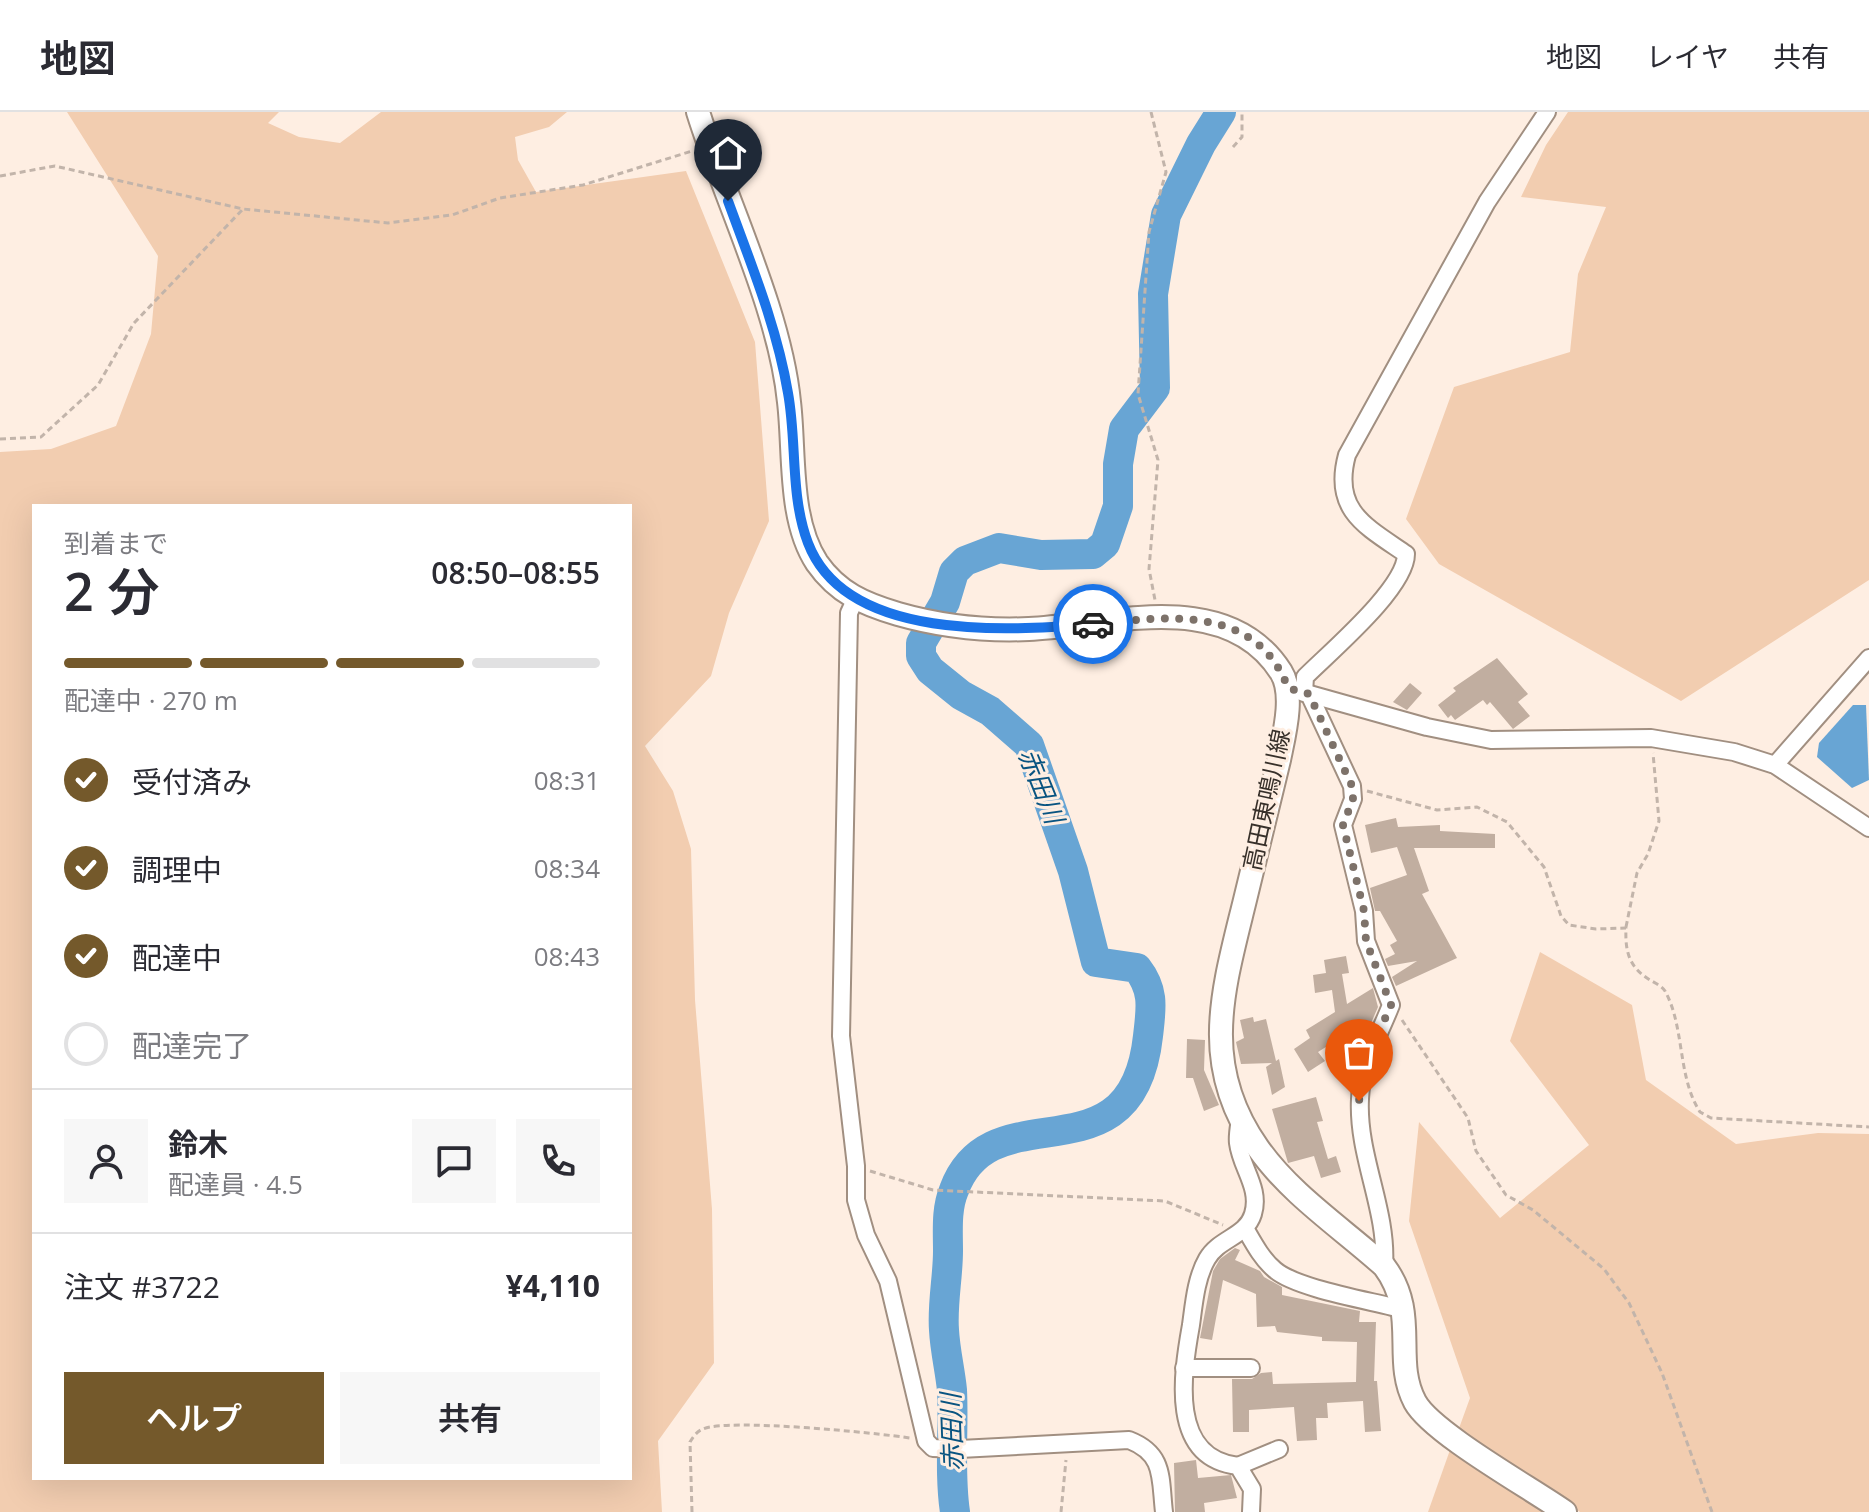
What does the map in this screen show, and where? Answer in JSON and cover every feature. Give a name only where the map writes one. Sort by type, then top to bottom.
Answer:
[{"type":"main road","points":[[698,112],[783,364],[804,533],[817,562],[855,600],[915,618],[949,624],[1026,629],[1158,618],[1217,623],[1239,631],[1270,658],[1300,692]]},
{"type":"main road","name":"高田東鳴川線","points":[[1300,692],[1282,746],[1222,991],[1220,1047],[1224,1078],[1240,1119],[1259,1150],[1280,1173],[1384,1266],[1395,1280],[1405,1310],[1406,1367],[1414,1401],[1444,1432],[1565,1512]]},
{"type":"street","points":[[1384,1266],[1386,1243],[1365,1155],[1359,1101],[1364,1066],[1391,1005],[1366,941],[1364,911],[1343,825],[1353,799],[1352,786],[1300,692],[1305,677],[1394,585],[1406,566],[1406,554],[1349,509],[1342,491],[1347,455],[1487,202],[1547,112]]},
{"type":"street","points":[[855,600],[849,613],[841,1036],[856,1166],[856,1200],[866,1235],[888,1281],[929,1444],[960,1449],[1129,1440],[1144,1446],[1157,1459],[1164,1512]]},
{"type":"street","points":[[1775,765],[1869,658]]},
{"type":"street","points":[[1300,692],[1427,727],[1491,740],[1651,738],[1734,752],[1775,765],[1869,828]]},
{"type":"street","points":[[1240,1119],[1238,1143],[1256,1196],[1246,1230],[1257,1251],[1276,1272],[1304,1284],[1405,1310]]},
{"type":"street","points":[[1246,1230],[1221,1243],[1207,1259],[1198,1284],[1184,1368],[1185,1411],[1192,1438],[1206,1456],[1238,1466],[1279,1449]]},
{"type":"street","points":[[1184,1368],[1251,1368]]},
{"type":"street","points":[[1238,1466],[1252,1489],[1251,1512]]},
{"type":"path","points":[[1151,112],[1166,172],[1149,232],[1138,394],[1158,460],[1149,569],[1158,618]]},
{"type":"path","points":[[1233,147],[1242,137],[1242,112]]},
{"type":"path","points":[[0,176],[55,166],[243,209],[388,223],[452,215],[500,198],[583,185],[708,145]]},
{"type":"path","points":[[0,439],[41,437],[98,385],[134,323],[243,209]]},
{"type":"path","points":[[1651,738],[1659,821],[1637,873],[1625,950],[1634,970],[1664,989],[1675,1021],[1680,1056],[1700,1112],[1711,1118],[1869,1127]]},
{"type":"path","points":[[1352,786],[1437,810],[1477,807],[1507,822],[1544,867],[1561,916],[1569,925],[1596,929],[1626,928]]},
{"type":"path","points":[[1391,1005],[1468,1118],[1476,1151],[1506,1195],[1533,1210],[1604,1269],[1629,1303],[1662,1373],[1712,1512]]},
{"type":"path","points":[[856,1166],[933,1190],[970,1189],[1165,1201],[1194,1215],[1246,1230]]},
{"type":"path","points":[[692,1512],[690,1442],[700,1430],[717,1426],[874,1432],[929,1444]]},
{"type":"path","points":[[1061,1512],[1067,1443]]},
{"type":"shaded area","points":[[67,112],[279,112],[268,123],[299,137],[340,143],[381,112],[567,112],[549,127],[515,137],[518,160],[536,192],[686,171],[755,342],[769,521],[729,613],[711,676],[645,746],[673,791],[691,849],[695,1000],[712,1209],[714,1363],[658,1441],[662,1512],[0,1512],[0,452],[51,449],[116,426],[151,334],[158,256]]},
{"type":"shaded area","points":[[1568,112],[1869,112],[1869,580],[1681,701],[1439,564],[1406,519],[1454,387],[1570,352],[1578,274],[1606,207],[1521,197],[1546,145]]},
{"type":"shaded area","points":[[1540,952],[1632,1005],[1646,1080],[1736,1144],[1818,1133],[1869,1134],[1869,1512],[1580,1512],[1458,1431],[1470,1398],[1409,1221],[1419,1122],[1500,1218],[1589,1145],[1510,1041]]},
{"type":"shaded area","points":[[1450,1450],[1544,1512],[1428,1512]]},
{"type":"water","points":[[1853,705],[1866,705],[1869,780],[1852,788],[1817,757],[1819,743]]},
{"type":"building","points":[[1497,658],[1528,694],[1518,702],[1530,716],[1513,729],[1490,702],[1487,705],[1483,700],[1455,720],[1451,715],[1448,718],[1438,705],[1456,691],[1453,688]]},
{"type":"building","points":[[1410,683],[1422,693],[1407,710],[1393,702]]},
{"type":"building","points":[[1396,818],[1398,827],[1440,825],[1440,831],[1495,834],[1495,848],[1414,848],[1429,891],[1422,894],[1457,958],[1396,986],[1392,977],[1417,961],[1388,966],[1385,959],[1395,954],[1390,945],[1397,941],[1380,911],[1375,911],[1370,888],[1407,875],[1397,847],[1371,853],[1365,825]]},
{"type":"building","points":[[1346,956],[1349,973],[1342,974],[1347,1004],[1373,988],[1378,1007],[1365,1037],[1358,1041],[1355,1036],[1350,1040],[1346,1034],[1318,1052],[1325,1061],[1308,1072],[1294,1049],[1310,1038],[1306,1030],[1335,1012],[1332,990],[1315,993],[1313,975],[1326,973],[1324,960]]},
{"type":"building","points":[[1253,1017],[1254,1022],[1266,1019],[1276,1061],[1279,1059],[1285,1087],[1272,1095],[1266,1067],[1272,1063],[1241,1064],[1236,1042],[1244,1038],[1240,1020]]},
{"type":"building","points":[[1187,1039],[1205,1040],[1204,1070],[1219,1105],[1204,1111],[1193,1078],[1186,1078]]},
{"type":"building","points":[[1316,1097],[1323,1121],[1317,1122],[1328,1159],[1336,1156],[1341,1172],[1321,1178],[1314,1156],[1288,1163],[1272,1109]]},
{"type":"building","points":[[1235,1248],[1240,1250],[1235,1260],[1260,1271],[1264,1277],[1282,1287],[1282,1295],[1360,1311],[1359,1322],[1376,1322],[1374,1381],[1377,1381],[1381,1431],[1365,1432],[1363,1401],[1327,1403],[1328,1418],[1316,1418],[1317,1440],[1297,1441],[1294,1407],[1249,1410],[1249,1432],[1233,1432],[1232,1379],[1252,1379],[1261,1373],[1272,1372],[1273,1384],[1356,1382],[1357,1342],[1322,1341],[1322,1337],[1277,1332],[1275,1326],[1257,1327],[1256,1294],[1223,1280],[1212,1340],[1200,1338],[1213,1271],[1220,1259]]},
{"type":"building","points":[[1196,1460],[1198,1478],[1231,1475],[1237,1498],[1204,1503],[1205,1512],[1175,1512],[1174,1463]]},
{"type":"waterway","name":"赤田川","points":[[955,1512],[952,1390],[944,1320],[951,1197],[973,1160],[998,1144],[1090,1123],[1116,1109],[1137,1081],[1148,1036],[1150,1000],[1147,985],[1137,968],[1096,962],[1073,871],[1029,745],[990,711],[961,695],[930,670],[921,656],[921,643],[945,602],[954,572],[965,561],[999,548],[1041,555],[1093,554],[1105,544],[1118,506],[1118,464],[1124,429],[1155,388],[1153,294],[1166,215],[1201,144],[1221,112]]},
{"type":"way so far","points":[[1093,624],[1158,618],[1217,623],[1239,631],[1254,642],[1283,674],[1288,688],[1309,694],[1352,786],[1353,799],[1343,825],[1364,911],[1366,941],[1391,1005],[1364,1066],[1359,1101]]},
{"type":"route","points":[[728,201],[769,315],[783,364],[801,521],[817,562],[834,582],[855,600],[872,607],[949,624],[988,629],[1026,629],[1093,624]]}]
